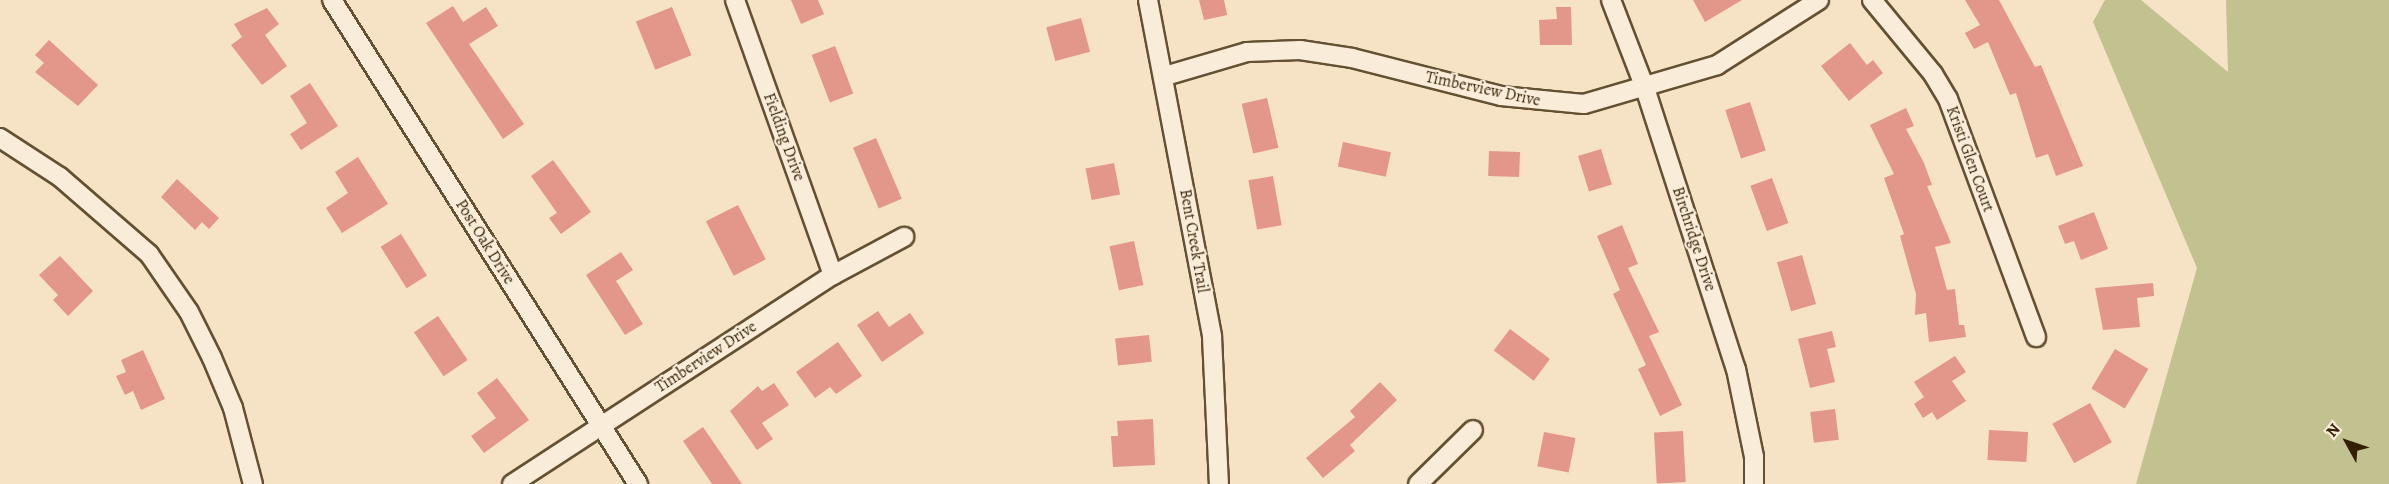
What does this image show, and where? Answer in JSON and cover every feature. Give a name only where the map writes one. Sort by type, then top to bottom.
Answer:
[{"type":"street","name":"Post Oak Drive","points":[[332,0],[638,484]]},
{"type":"street","name":"Fielding Drive","points":[[735,0],[833,275]]},
{"type":"street","name":"Bent Creek Trail","points":[[1148,0],[1165,75],[1212,338],[1219,484]]},
{"type":"street","name":"Birchridge Drive","points":[[1611,0],[1645,88],[1736,369],[1754,457],[1754,484]]},
{"type":"street","name":"Timberview Drive","points":[[1165,75],[1247,52],[1300,50],[1542,103],[1584,104],[1645,88],[1717,65],[1819,0]]},
{"type":"street","name":"Kristi Glen Court","points":[[1872,0],[1933,74],[1948,99],[2036,338]]},
{"type":"street","points":[[0,138],[60,177],[149,254],[189,312],[212,358],[233,408],[254,484]]},
{"type":"street","name":"Timberview Drive","points":[[512,484],[833,275],[904,237]]},
{"type":"street","points":[[1418,484],[1473,430]]},
{"type":"green space","points":[[2105,0],[2141,0],[2228,72],[2226,0],[2389,0],[2389,484],[2136,484],[2197,268],[2093,22]]},
{"type":"building","points":[[791,0],[818,0],[824,14],[801,24]]},
{"type":"building","points":[[1199,0],[1224,0],[1227,15],[1204,20]]},
{"type":"building","points":[[1693,0],[1742,0],[1705,22]]},
{"type":"building","points":[[1965,0],[1999,0],[2035,67],[2041,65],[2083,166],[2056,176],[2048,154],[2036,158],[2016,93],[2010,95],[1988,42],[1974,49],[1965,33],[1980,25]]},
{"type":"building","points":[[453,6],[463,22],[486,7],[498,26],[469,44],[524,124],[503,139],[426,23]]},
{"type":"building","points":[[672,7],[691,55],[655,70],[636,22]]},
{"type":"building","points":[[1556,7],[1571,7],[1572,45],[1540,45],[1539,20],[1557,19]]},
{"type":"building","points":[[267,8],[279,24],[265,35],[287,66],[262,85],[231,45],[242,37],[234,24]]},
{"type":"building","points":[[1081,18],[1090,52],[1055,61],[1046,27]]},
{"type":"building","points":[[49,40],[98,85],[78,106],[35,72],[44,63],[35,55]]},
{"type":"building","points":[[1850,43],[1867,65],[1873,60],[1883,73],[1849,101],[1821,66]]},
{"type":"building","points":[[835,46],[853,94],[830,103],[812,55]]},
{"type":"building","points":[[310,83],[338,126],[301,150],[290,134],[307,123],[290,96]]},
{"type":"building","points":[[1267,98],[1278,148],[1253,154],[1242,104]]},
{"type":"building","points":[[1750,102],[1766,151],[1741,159],[1725,110]]},
{"type":"building","points":[[1906,108],[1914,126],[1906,129],[1924,163],[1932,185],[1927,186],[1951,243],[1935,247],[1947,290],[1955,289],[1959,325],[1964,325],[1966,337],[1929,342],[1926,313],[1915,315],[1916,294],[1900,236],[1904,234],[1884,178],[1894,174],[1870,125]]},
{"type":"building","points":[[876,138],[902,199],[879,209],[853,148]]},
{"type":"building","points":[[1343,142],[1391,152],[1386,177],[1338,166]]},
{"type":"building","points":[[1601,149],[1612,184],[1589,191],[1578,156]]},
{"type":"building","points":[[1489,151],[1520,152],[1519,177],[1488,176]]},
{"type":"building","points":[[358,157],[388,204],[342,233],[326,208],[348,193],[335,172]]},
{"type":"building","points":[[553,160],[591,212],[561,234],[549,218],[557,213],[531,176]]},
{"type":"building","points":[[1114,163],[1120,194],[1092,200],[1086,169]]},
{"type":"building","points":[[1273,176],[1282,225],[1257,230],[1248,180]]},
{"type":"building","points":[[1772,178],[1788,223],[1767,231],[1750,186]]},
{"type":"building","points":[[177,179],[219,218],[209,229],[202,222],[195,230],[161,197]]},
{"type":"building","points":[[738,205],[766,259],[734,276],[706,221]]},
{"type":"building","points":[[2094,212],[2108,249],[2081,260],[2074,241],[2065,244],[2058,226]]},
{"type":"building","points":[[1622,225],[1638,264],[1628,268],[1659,332],[1649,336],[1682,405],[1660,416],[1638,369],[1646,365],[1613,294],[1620,290],[1597,236]]},
{"type":"building","points":[[401,234],[427,276],[407,288],[381,247]]},
{"type":"building","points":[[1134,241],[1143,285],[1119,290],[1110,246]]},
{"type":"building","points":[[621,252],[633,270],[616,281],[643,324],[625,335],[586,275]]},
{"type":"building","points":[[1802,255],[1816,304],[1791,311],[1777,262]]},
{"type":"building","points":[[60,256],[93,291],[68,316],[53,300],[58,295],[39,275]]},
{"type":"building","points":[[2153,283],[2154,296],[2137,298],[2140,327],[2103,330],[2095,288]]},
{"type":"building","points":[[878,311],[889,327],[910,313],[924,333],[882,362],[857,325]]},
{"type":"building","points":[[438,316],[468,360],[444,376],[414,332]]},
{"type":"building","points":[[1510,329],[1550,359],[1534,381],[1494,351]]},
{"type":"building","points":[[1832,331],[1836,347],[1827,349],[1835,382],[1810,388],[1798,339]]},
{"type":"building","points":[[1149,335],[1152,362],[1118,365],[1115,339]]},
{"type":"building","points":[[838,342],[862,376],[836,394],[830,387],[815,398],[796,372]]},
{"type":"building","points":[[2115,349],[2148,369],[2125,409],[2091,388]]},
{"type":"building","points":[[143,350],[165,399],[141,410],[133,391],[125,395],[116,376],[126,372],[121,360]]},
{"type":"building","points":[[1955,356],[1966,372],[1952,381],[1966,401],[1937,420],[1932,412],[1923,418],[1914,404],[1924,397],[1914,382]]},
{"type":"building","points":[[497,378],[529,420],[484,453],[471,436],[496,418],[477,393]]},
{"type":"building","points":[[1380,382],[1397,400],[1350,445],[1355,451],[1323,478],[1306,458],[1355,417],[1350,411]]},
{"type":"building","points":[[774,383],[789,405],[762,423],[773,439],[757,450],[730,411],[758,386],[762,391]]},
{"type":"building","points":[[2090,403],[2112,442],[2074,463],[2052,424]]},
{"type":"building","points":[[1835,409],[1839,440],[1814,443],[1810,412]]},
{"type":"building","points":[[1153,419],[1155,465],[1113,467],[1111,436],[1118,436],[1117,421]]},
{"type":"building","points":[[703,427],[742,484],[712,484],[683,441]]},
{"type":"building","points":[[1989,430],[2028,432],[2026,462],[1987,460]]},
{"type":"building","points":[[1683,431],[1686,482],[1657,483],[1654,433]]},
{"type":"building","points":[[1544,432],[1575,438],[1569,472],[1537,466]]}]
